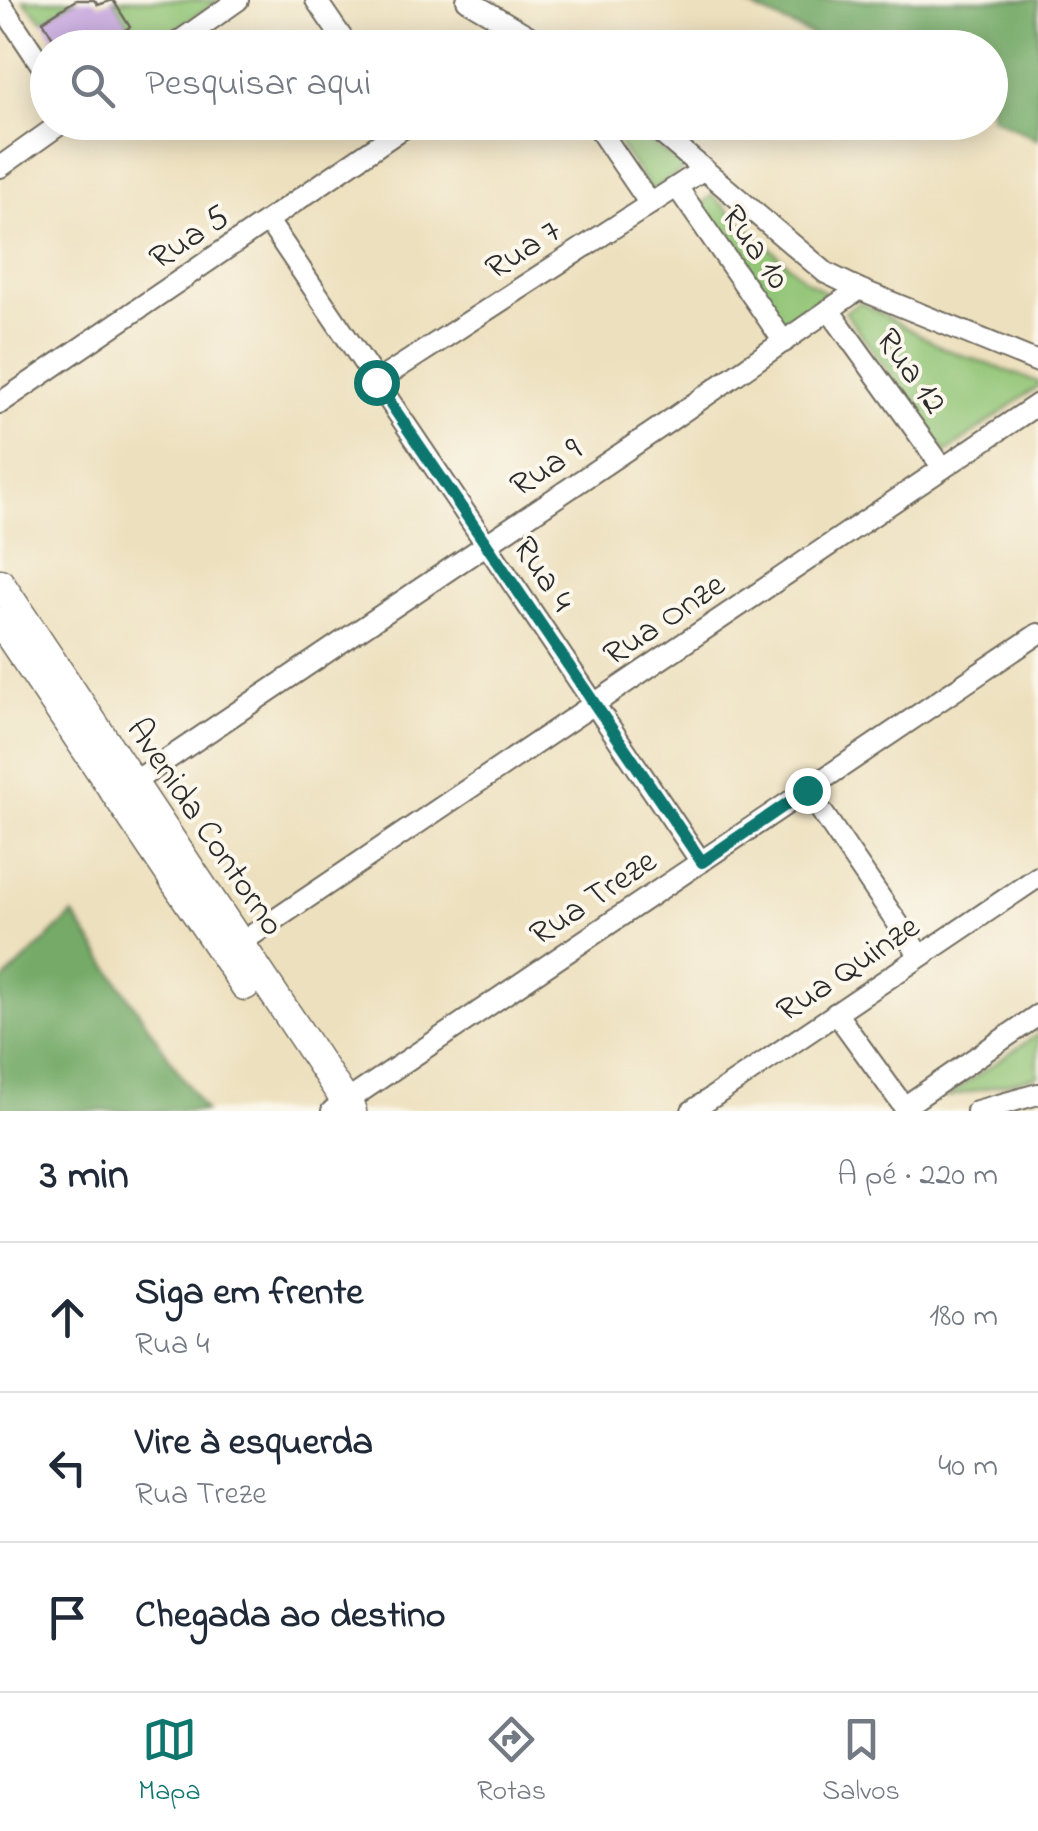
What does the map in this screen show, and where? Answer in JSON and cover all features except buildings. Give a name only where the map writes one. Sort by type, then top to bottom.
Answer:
[{"type":"street","points":[[196,30],[238,0]]},
{"type":"street","points":[[316,0],[337,30]]},
{"type":"street","points":[[468,0],[514,30]]},
{"type":"street","points":[[0,3],[30,48]]},
{"type":"street","points":[[0,166],[37,140]]},
{"type":"street","name":"Rua 5","points":[[0,403],[383,140]]},
{"type":"street","points":[[606,140],[650,204]]},
{"type":"street","points":[[669,140],[806,258],[859,289],[1038,362]]},
{"type":"street","name":"Rua 7","points":[[376,382],[704,169]]},
{"type":"street","name":"Rua 10","points":[[677,187],[784,342]]},
{"type":"street","name":"Rua 4","points":[[268,221],[702,862]]},
{"type":"street","name":"Rua 9","points":[[125,788],[859,289]]},
{"type":"street","name":"Rua 12","points":[[830,310],[943,468]]},
{"type":"street","name":"Rua Onze","points":[[232,948],[1038,404]]},
{"type":"street","name":"Avenida Contorno","points":[[0,584],[125,788],[340,1109]]},
{"type":"street","name":"Avenida Contorno","points":[[0,622],[125,788]]},
{"type":"street","name":"Rua Treze","points":[[340,1109],[1038,634]]},
{"type":"street","points":[[807,790],[920,956]]},
{"type":"street","name":"Rua Quinze","points":[[692,1111],[1038,877]]},
{"type":"street","points":[[836,1014],[906,1109],[1038,1015]]},
{"type":"street","points":[[977,1111],[1038,1094]]},
{"type":"green space","points":[[23,0],[76,0],[43,21]]},
{"type":"green space","points":[[113,0],[220,0],[174,30],[125,30],[130,27]]},
{"type":"green space","points":[[737,0],[1038,0],[1038,140],[1008,125],[1008,30],[801,30]]},
{"type":"green space","points":[[616,140],[648,140],[685,168],[652,191]]},
{"type":"green space","points":[[712,195],[804,279],[827,293],[783,325],[701,205]]},
{"type":"green space","points":[[860,302],[945,349],[1038,382],[1038,386],[946,453],[845,312]]},
{"type":"green space","points":[[73,914],[205,1111],[0,1111],[0,984]]},
{"type":"green space","points":[[1038,1034],[1038,1076],[944,1098]]},
{"type":"route","points":[[376,382],[702,862],[807,790]]}]
